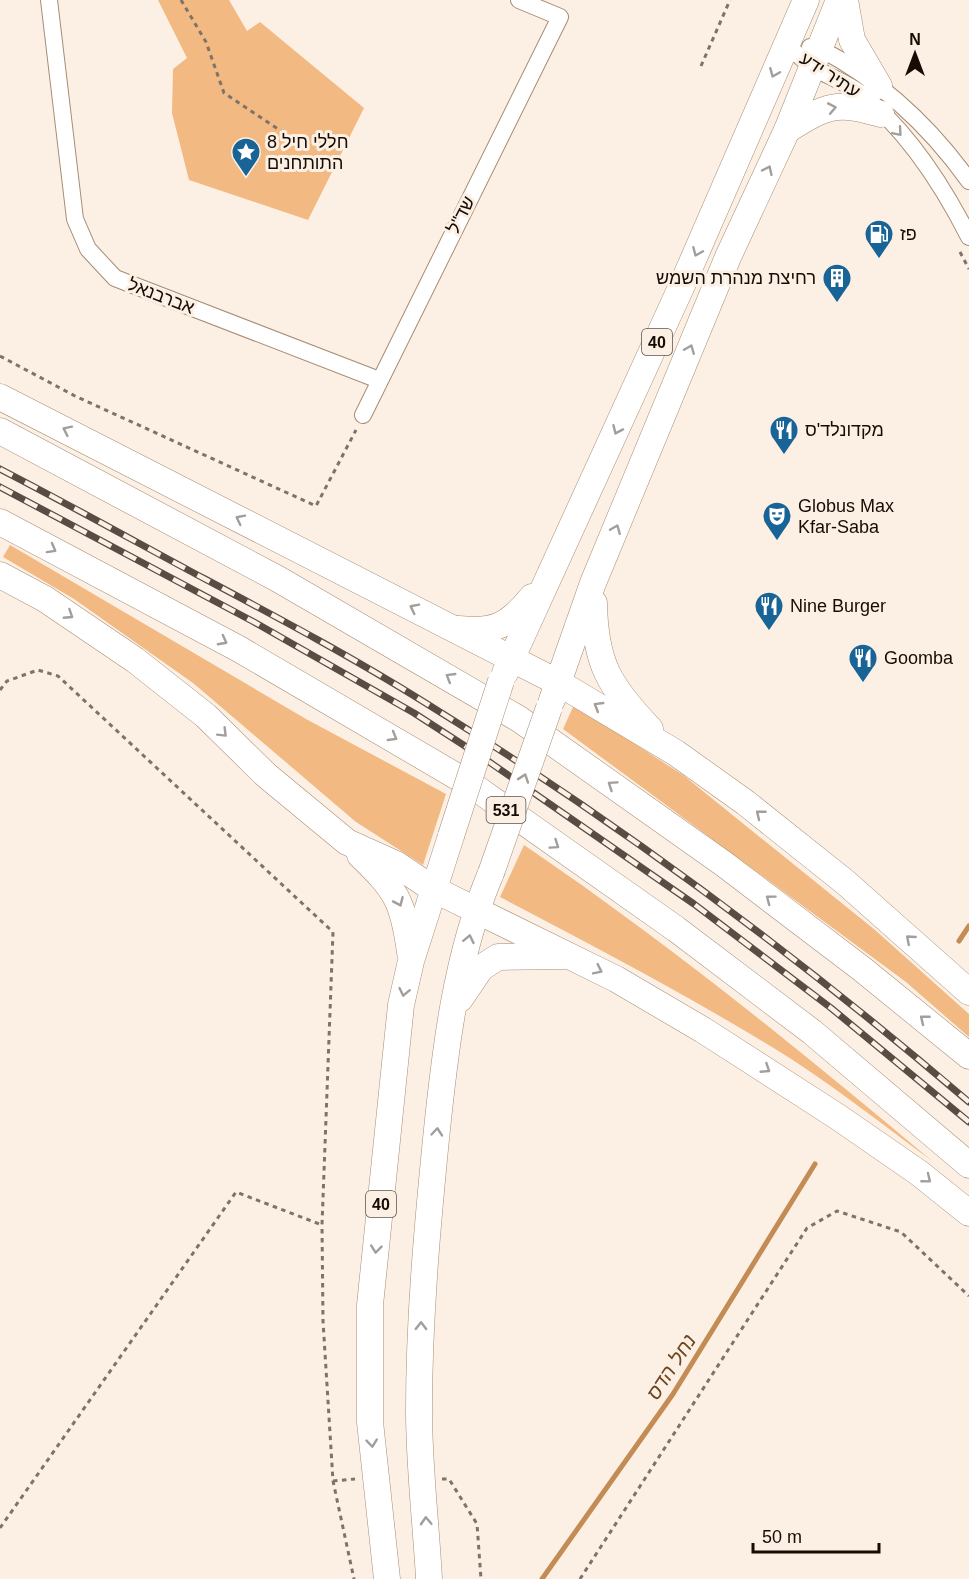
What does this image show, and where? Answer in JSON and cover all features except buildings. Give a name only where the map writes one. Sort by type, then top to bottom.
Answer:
[{"type":"highway","name":"40","points":[[387,1579],[370,1422],[370,1305],[401,1005],[411,961],[432,889],[506,670],[583,505],[806,0]]},
{"type":"highway","name":"40","points":[[429,1579],[419,1413],[422,1287],[441,1088],[454,1006],[475,910],[491,873],[593,583],[728,257],[787,130],[839,0]]},
{"type":"highway","points":[[845,0],[852,40],[879,86]]},
{"type":"highway","points":[[787,130],[813,113],[831,106],[850,105],[881,114]]},
{"type":"highway","points":[[0,397],[454,628],[506,670],[559,683],[676,753],[746,803],[845,882],[969,992]]},
{"type":"highway","points":[[0,431],[278,579],[519,719],[724,864],[862,969],[969,1056]]},
{"type":"highway","points":[[454,628],[480,631],[500,626],[517,615],[533,596],[583,505]]},
{"type":"highway","name":"531","points":[[0,522],[238,649],[473,786],[676,929],[803,1026],[886,1092],[969,1165]]},
{"type":"highway","points":[[0,575],[45,599],[135,660],[206,716],[267,775],[347,842],[386,881],[397,896],[405,916],[411,961]]},
{"type":"highway","points":[[593,583],[594,637],[602,666],[632,710],[676,753]]},
{"type":"highway","points":[[347,842],[396,864],[432,889],[616,979],[765,1068],[919,1173],[969,1213]]},
{"type":"highway","points":[[454,1006],[482,968],[498,957],[569,956]]},
{"type":"street","name":"אברבנאל","points":[[49,0],[75,219],[88,249],[115,278],[379,380]]},
{"type":"street","name":"שד\"ל","points":[[363,415],[560,17],[519,0]]},
{"type":"street","name":"עתיר ידע","points":[[787,45],[815,57],[851,65],[879,86],[936,140],[969,181]]},
{"type":"street","name":"עתיר ידע","points":[[815,57],[860,93],[900,133],[942,190],[964,243]]},
{"type":"path","points":[[181,0],[206,42],[224,93],[293,139]]},
{"type":"path","points":[[701,66],[730,0]]},
{"type":"path","points":[[964,243],[969,269]]},
{"type":"path","points":[[0,356],[75,396],[316,506],[363,415]]},
{"type":"path","points":[[0,690],[7,681],[38,670],[58,676],[333,932],[322,1225],[323,1321],[333,1481],[354,1579]]},
{"type":"path","points":[[0,1528],[236,1192],[322,1225]]},
{"type":"path","points":[[580,1579],[807,1228],[837,1211],[902,1232],[969,1296]]},
{"type":"path","points":[[333,1481],[365,1479]]},
{"type":"path","points":[[434,1479],[450,1479],[477,1524],[481,1579]]},
{"type":"shaded area","points":[[158,0],[229,0],[247,31],[260,22],[364,108],[308,220],[189,180],[172,113],[173,69],[187,58]]},
{"type":"shaded area","points":[[10,545],[306,719],[446,794],[423,865],[356,822],[193,683],[74,599],[3,557]]},
{"type":"shaded area","points":[[574,705],[683,775],[875,930],[969,1014],[969,1037],[906,982],[563,729]]},
{"type":"shaded area","points":[[524,845],[681,958],[833,1078],[932,1161],[833,1088],[772,1047],[671,988],[500,897]]},
{"type":"waterway","points":[[959,941],[969,926]]},
{"type":"waterway","name":"נחל הדס","points":[[542,1579],[673,1394],[815,1164]]},
{"type":"railway","points":[[0,469],[338,651],[495,747],[635,842],[772,942],[839,994],[969,1102]]},
{"type":"railway","points":[[0,487],[254,622],[414,713],[485,759],[694,904],[831,1008],[969,1122]]},
{"type":"place","name":"8 חללי חיל התותחנים","points":[[246,178]]},
{"type":"place","name":"פז","points":[[879,260]]},
{"type":"place","name":"רחיצת מנהרת השמש","points":[[837,304]]},
{"type":"place","name":"מקדונלד'ס","points":[[784,456]]},
{"type":"place","name":"Globus Max Kfar-Saba","points":[[777,542]]},
{"type":"place","name":"Nine Burger","points":[[769,632]]},
{"type":"place","name":"Goomba","points":[[863,684]]}]
